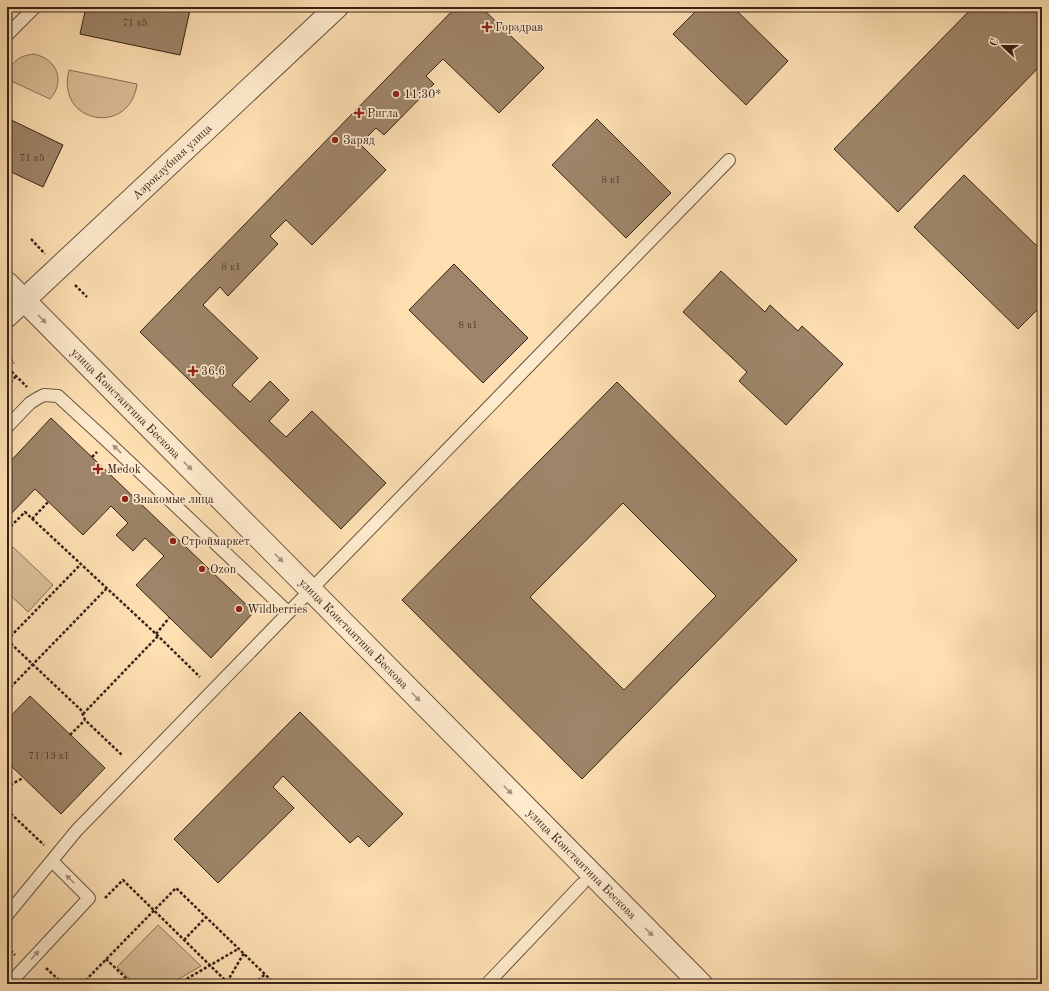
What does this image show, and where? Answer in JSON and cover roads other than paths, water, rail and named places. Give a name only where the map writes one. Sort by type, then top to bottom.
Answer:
[{"type":"street","name":"Аэроклубная улица","points":[[7,316],[337,7]]},
{"type":"street","name":"улица Константина Бескова","points":[[7,284],[701,984]]},
{"type":"lane","points":[[7,35],[35,7]]},
{"type":"lane","points":[[7,915],[77,830],[729,160]]},
{"type":"lane","points":[[7,427],[30,403],[38,398],[44,395],[58,396],[288,612]]},
{"type":"lane","points":[[8,984],[89,898],[52,861]]},
{"type":"lane","points":[[487,984],[582,884]]},
{"type":"place","name":"Горздрав","points":[[487,27]]},
{"type":"place","name":"11:30*","points":[[396,94]]},
{"type":"place","name":"Ригла","points":[[359,113]]},
{"type":"place","name":"Заряд","points":[[335,140]]},
{"type":"place","name":"36,6","points":[[193,371]]},
{"type":"place","name":"Medok","points":[[98,469]]},
{"type":"place","name":"Знакомые лица","points":[[125,499]]},
{"type":"place","name":"Строймаркет","points":[[173,541]]},
{"type":"place","name":"Ozon","points":[[202,569]]},
{"type":"place","name":"Wildberries","points":[[239,609]]}]
